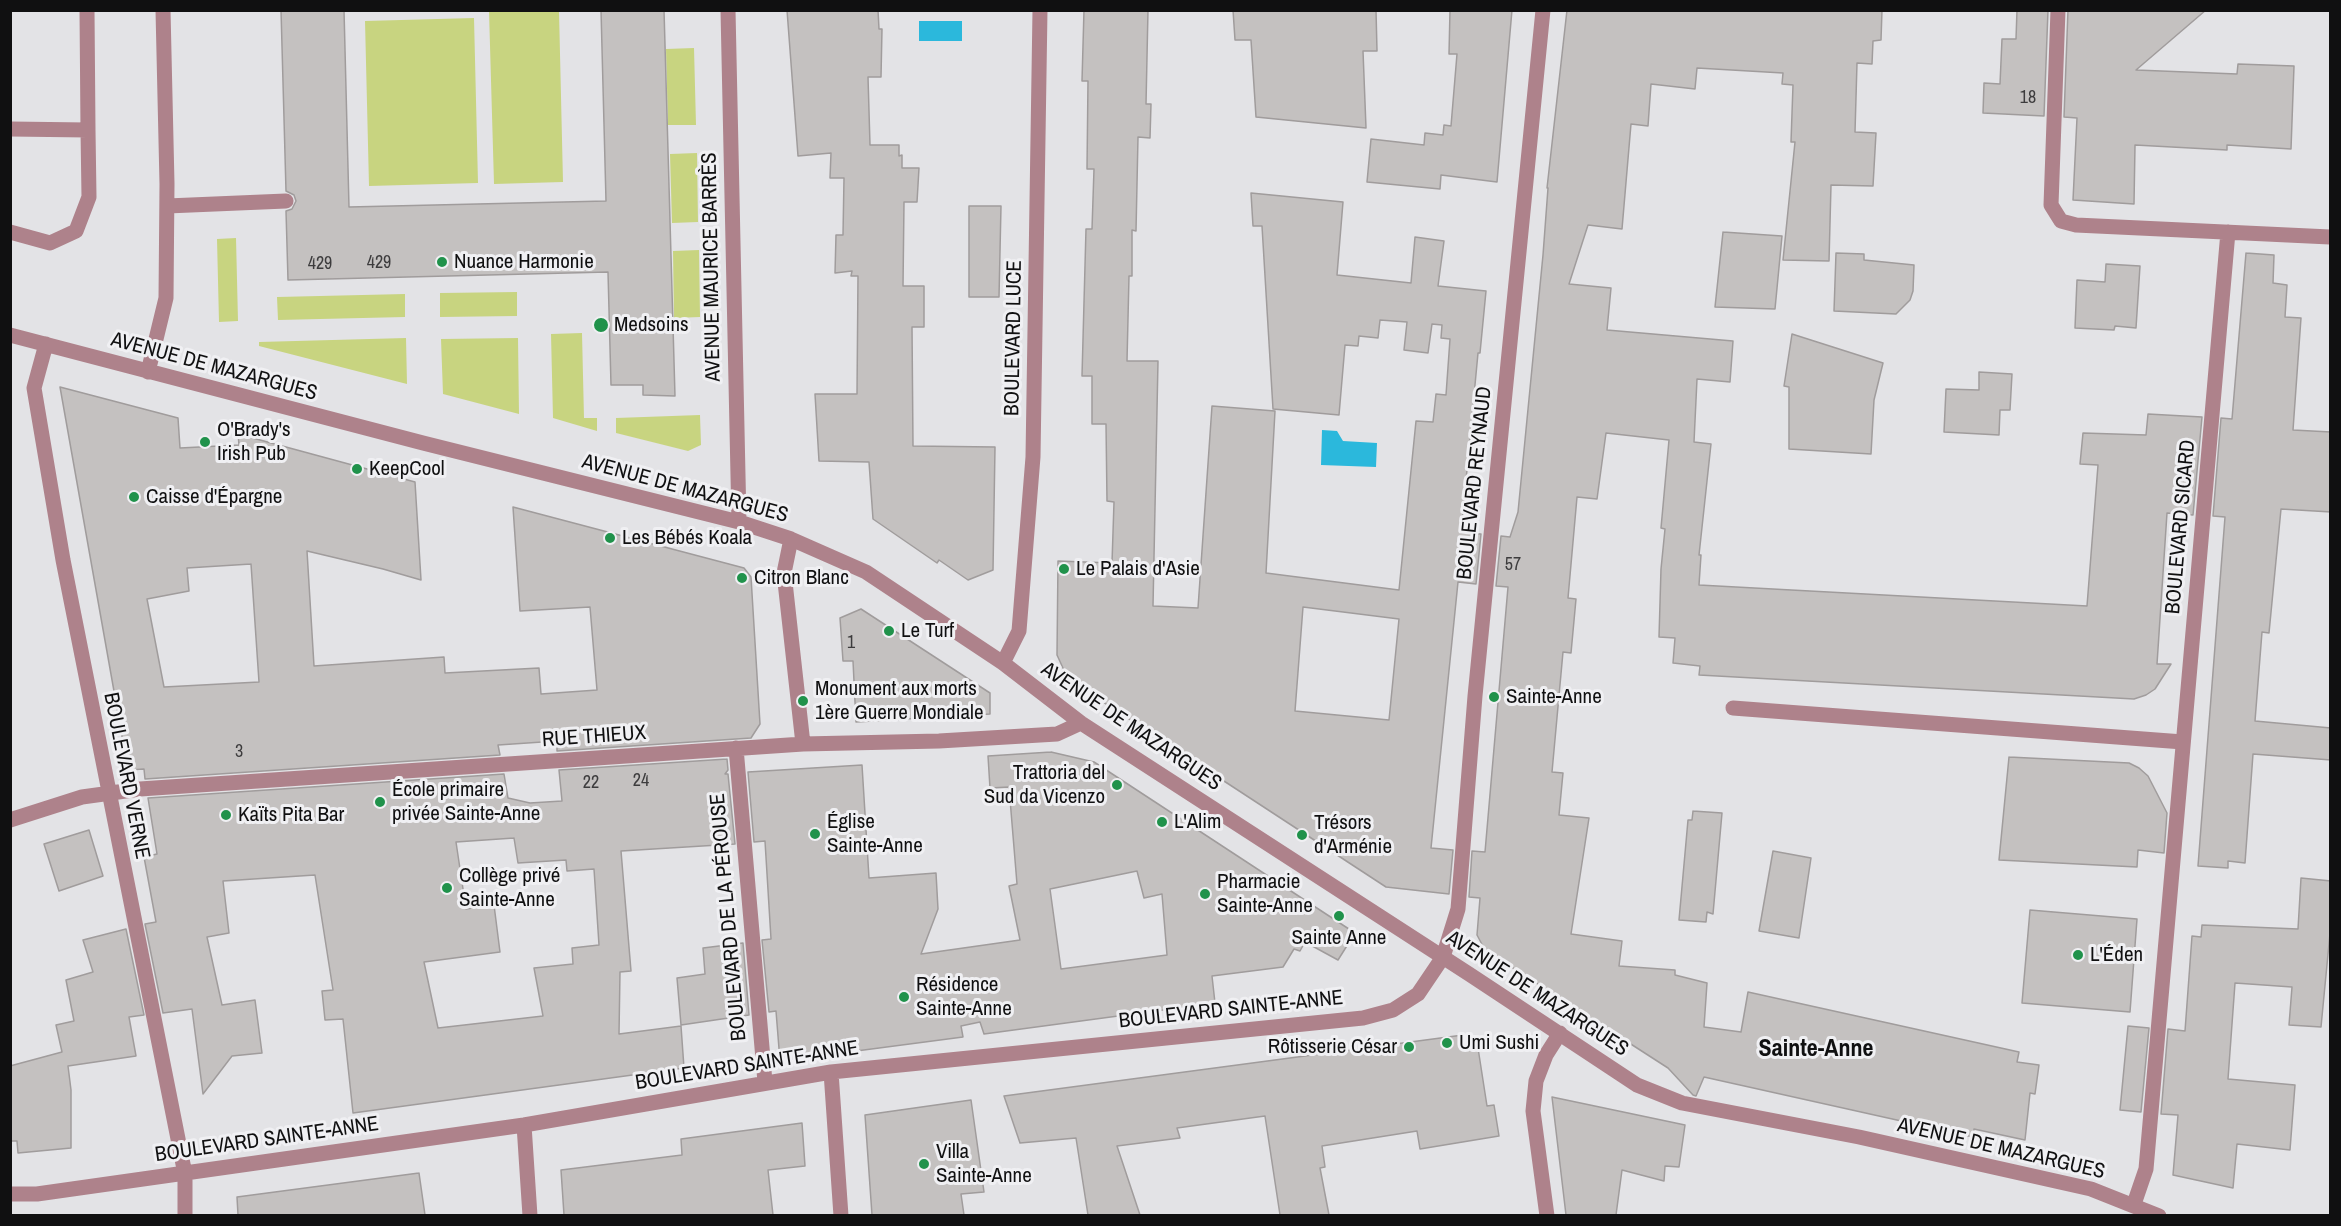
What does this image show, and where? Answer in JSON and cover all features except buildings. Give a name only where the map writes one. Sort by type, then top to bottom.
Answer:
[{"type":"street","points":[[10,232],[50,243],[76,231],[89,197],[87,10]]},
{"type":"street","points":[[148,372],[166,298],[167,206],[163,10]]},
{"type":"street","name":"AVENUE MAURICE BARRÈS","points":[[728,10],[739,522]]},
{"type":"street","name":"BOULEVARD LUCE","points":[[1003,663],[1019,631],[1033,457],[1040,10]]},
{"type":"street","name":"BOULEVARD REYNAUD","points":[[1443,957],[1458,909],[1475,696],[1543,10]]},
{"type":"street","points":[[2058,10],[2051,205],[2061,221],[2076,225],[2331,237]]},
{"type":"street","points":[[10,129],[88,130]]},
{"type":"street","points":[[167,206],[286,201]]},
{"type":"street","name":"BOULEVARD SICARD","points":[[2134,1204],[2146,1169],[2228,232]]},
{"type":"street","name":"AVENUE DE MAZARGUES","points":[[10,335],[739,522],[791,539],[866,572],[1003,663],[1081,723],[1637,1085],[1682,1103],[1859,1137],[2091,1189],[2159,1215]]},
{"type":"street","name":"BOULEVARD VERNE","points":[[46,344],[34,388],[63,560],[185,1174],[185,1215]]},
{"type":"street","points":[[791,539],[784,573],[802,744]]},
{"type":"street","points":[[1733,708],[2183,742]]},
{"type":"street","name":"RUE THIEUX","points":[[10,820],[82,797],[108,793],[736,748],[939,741],[1057,734],[1081,723]]},
{"type":"street","name":"BOULEVARD DE LA PÉROUSE","points":[[736,748],[765,1082]]},
{"type":"street","name":"BOULEVARD SAINTE-ANNE","points":[[10,1194],[37,1194],[524,1125],[831,1072],[1363,1018],[1393,1010],[1418,994],[1443,957]]},
{"type":"street","points":[[1546,1215],[1533,1111],[1536,1081],[1546,1055],[1560,1033]]},
{"type":"street","points":[[831,1072],[841,1215]]},
{"type":"street","points":[[524,1125],[530,1215]]},
{"type":"green space","points":[[489,11],[559,11],[563,182],[494,184]]},
{"type":"green space","points":[[474,18],[478,183],[369,186],[365,21]]},
{"type":"green space","points":[[694,48],[696,125],[668,125],[666,49]]},
{"type":"green space","points":[[697,153],[698,222],[672,223],[670,154]]},
{"type":"green space","points":[[236,238],[238,321],[219,322],[217,239]]},
{"type":"green space","points":[[699,250],[700,317],[674,318],[673,251]]},
{"type":"green space","points":[[517,292],[517,316],[440,317],[440,293]]},
{"type":"green space","points":[[405,294],[405,317],[278,320],[277,297]]},
{"type":"green space","points":[[582,333],[584,418],[597,418],[597,431],[553,418],[551,334]]},
{"type":"green space","points":[[406,338],[407,384],[259,346],[259,342]]},
{"type":"green space","points":[[518,338],[519,414],[443,394],[441,339]]},
{"type":"green space","points":[[700,415],[701,445],[688,451],[616,433],[616,418]]},
{"type":"water","points":[[919,21],[962,21],[962,41],[919,41]]},
{"type":"water","points":[[1322,430],[1337,431],[1343,441],[1377,443],[1376,467],[1321,465]]},
{"type":"place","name":"Nuance Harmonie","points":[[442,262]]},
{"type":"place","name":"Medsoins","points":[[601,325]]},
{"type":"place","name":"O'Brady's Irish Pub","points":[[205,442]]},
{"type":"place","name":"KeepCool","points":[[357,469]]},
{"type":"place","name":"Caisse d'Épargne","points":[[134,497]]},
{"type":"place","name":"Les Bébés Koala","points":[[610,538]]},
{"type":"place","name":"Le Palais d'Asie","points":[[1064,569]]},
{"type":"place","name":"Citron Blanc","points":[[742,578]]},
{"type":"place","name":"Le Turf","points":[[889,631]]},
{"type":"place","name":"Sainte-Anne","points":[[1494,697]]},
{"type":"place","name":"Monument aux morts 1ère Guerre Mondiale","points":[[803,701]]},
{"type":"place","name":"Trattoria del Sud da Vicenzo","points":[[1117,785]]},
{"type":"place","name":"École primaire privée Sainte-Anne","points":[[380,802]]},
{"type":"place","name":"Kaïts Pita Bar","points":[[226,815]]},
{"type":"place","name":"L'Alim","points":[[1162,822]]},
{"type":"place","name":"Église Sainte-Anne","points":[[815,834]]},
{"type":"place","name":"Trésors d'Arménie","points":[[1302,835]]},
{"type":"place","name":"Collège privé Sainte-Anne","points":[[447,888]]},
{"type":"place","name":"Pharmacie Sainte-Anne","points":[[1205,894]]},
{"type":"place","name":"Sainte Anne","points":[[1339,916]]},
{"type":"place","name":"L'Éden","points":[[2078,955]]},
{"type":"place","name":"Résidence Sainte-Anne","points":[[904,997]]},
{"type":"place","name":"Umi Sushi","points":[[1447,1043]]},
{"type":"place","name":"Rôtisserie César","points":[[1409,1047]]},
{"type":"place","name":"Villa Sainte-Anne","points":[[924,1164]]},
{"type":"district","name":"Sainte-Anne","points":[[1816,1050]]}]
